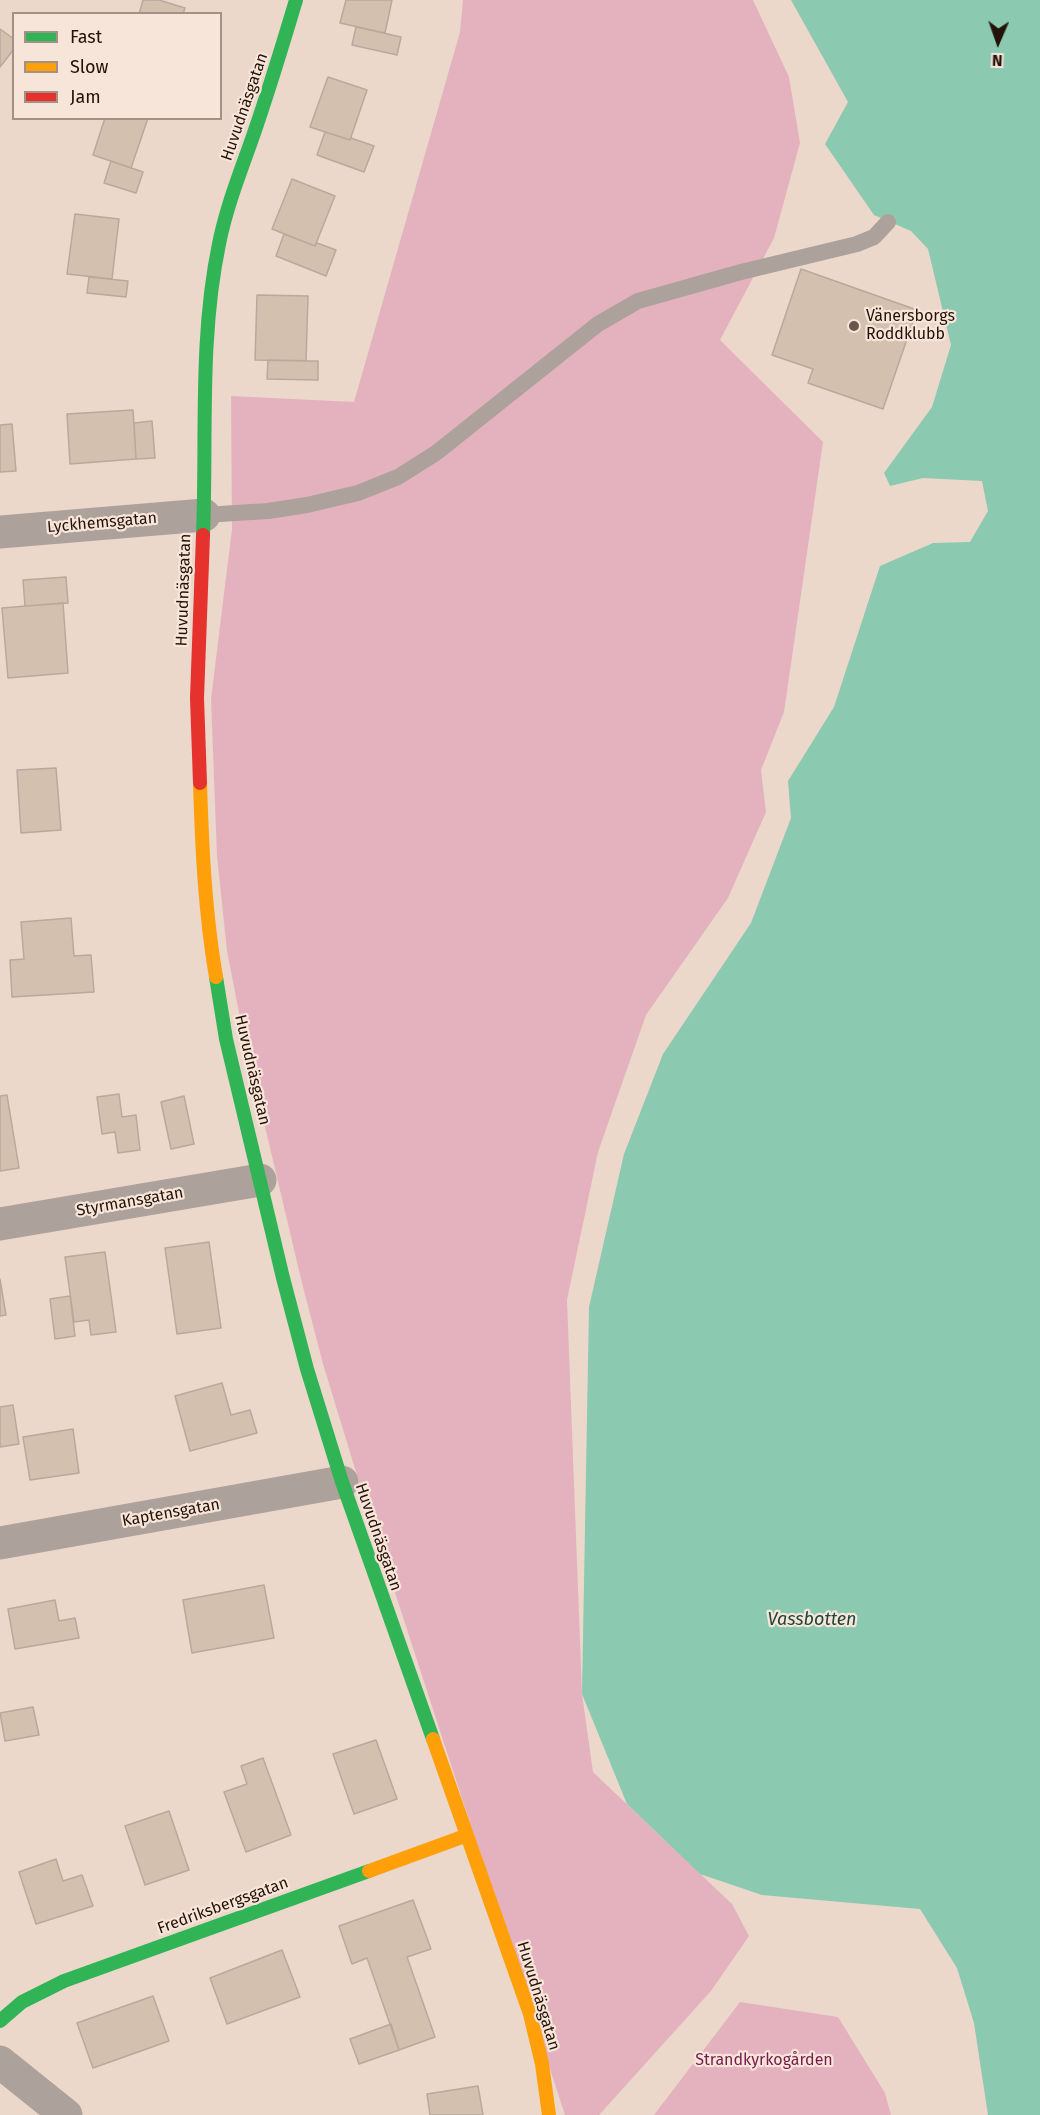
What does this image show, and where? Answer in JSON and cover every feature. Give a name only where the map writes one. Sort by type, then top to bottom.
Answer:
[{"type":"street","name":"Huvudnäsgatan","points":[[296,0],[277,66],[229,204],[213,274],[204,382],[204,515],[196,698],[202,856],[211,951],[226,1039],[307,1369],[342,1482],[465,1836],[530,2014],[542,2064],[549,2115]]},
{"type":"street","name":"Lyckhemsgatan","points":[[0,532],[204,515]]},
{"type":"street","name":"Styrmansgatan","points":[[0,1224],[260,1180]]},
{"type":"street","name":"Kaptensgatan","points":[[0,1543],[342,1482]]},
{"type":"street","name":"Fredriksbergsgatan","points":[[0,2020],[10,2009],[27,1998],[64,1981],[465,1836]]},
{"type":"street","points":[[0,2062],[66,2115]]},
{"type":"lane","points":[[204,515],[268,511],[307,505],[358,493],[398,477],[436,453],[598,324],[638,301],[741,272],[857,244],[874,237],[888,222]]},
{"type":"green space","points":[[463,0],[753,0],[789,77],[800,143],[774,238],[720,340],[823,442],[784,712],[761,770],[766,812],[728,898],[646,1015],[598,1152],[567,1300],[582,1694],[593,1772],[732,1904],[749,1936],[711,1991],[599,2115],[565,2115],[360,1485],[323,1364],[244,1038],[227,951],[217,856],[211,699],[232,529],[231,396],[354,402],[460,32]]},
{"type":"green space","name":"Strandkyrkogården","points":[[740,2002],[838,2017],[885,2093],[891,2115],[654,2115]]},
{"type":"water","name":"Vassbotten","points":[[791,0],[1040,0],[1040,2115],[988,2115],[974,2023],[957,1968],[920,1909],[762,1895],[700,1874],[627,1804],[582,1694],[589,1307],[624,1154],[663,1054],[751,923],[791,818],[788,781],[834,707],[880,566],[933,543],[970,542],[988,511],[982,481],[923,478],[890,486],[884,473],[932,407],[951,345],[928,249],[911,231],[874,215],[825,144],[848,102]]},
{"type":"building","points":[[143,0],[159,0],[185,8],[184,12],[140,12]]},
{"type":"building","points":[[346,0],[392,0],[385,33],[340,23]]},
{"type":"building","points":[[356,27],[401,37],[397,55],[352,45]]},
{"type":"building","points":[[0,29],[12,38],[12,52],[0,67]]},
{"type":"building","points":[[328,77],[367,90],[350,140],[310,127]]},
{"type":"building","points":[[104,120],[147,120],[131,168],[93,155]]},
{"type":"building","points":[[325,132],[374,146],[364,172],[317,155]]},
{"type":"building","points":[[111,161],[143,172],[136,193],[104,183]]},
{"type":"building","points":[[292,179],[335,196],[315,246],[272,229]]},
{"type":"building","points":[[75,214],[119,219],[112,279],[67,274]]},
{"type":"building","points":[[284,234],[315,246],[317,243],[336,250],[326,276],[276,256]]},
{"type":"building","points":[[801,269],[917,310],[883,409],[808,383],[813,369],[772,355]]},
{"type":"building","points":[[89,277],[128,281],[126,297],[87,293]]},
{"type":"building","points":[[257,295],[308,296],[306,361],[255,360]]},
{"type":"building","points":[[268,360],[318,361],[318,380],[267,379]]},
{"type":"building","points":[[133,410],[136,459],[70,464],[67,414]]},
{"type":"building","points":[[152,421],[155,458],[136,459],[134,423]]},
{"type":"building","points":[[12,424],[16,471],[0,472],[0,425]]},
{"type":"building","points":[[66,577],[68,603],[25,606],[23,580]]},
{"type":"building","points":[[63,603],[68,673],[8,678],[2,608]]},
{"type":"building","points":[[56,768],[61,830],[21,833],[17,770]]},
{"type":"building","points":[[71,918],[74,956],[91,955],[94,992],[12,997],[10,960],[24,959],[21,922]]},
{"type":"building","points":[[119,1094],[122,1117],[136,1115],[140,1150],[118,1153],[115,1132],[102,1134],[97,1097]]},
{"type":"building","points":[[7,1095],[19,1168],[0,1171],[0,1096]]},
{"type":"building","points":[[184,1096],[194,1144],[171,1149],[161,1102]]},
{"type":"building","points":[[209,1242],[221,1328],[177,1334],[165,1248]]},
{"type":"building","points":[[105,1252],[116,1332],[91,1335],[89,1320],[74,1322],[65,1257]]},
{"type":"building","points":[[0,1279],[6,1315],[0,1316]]},
{"type":"building","points":[[70,1296],[75,1336],[55,1339],[50,1299]]},
{"type":"building","points":[[222,1383],[231,1415],[250,1410],[257,1433],[190,1451],[175,1396]]},
{"type":"building","points":[[13,1405],[19,1444],[0,1447],[0,1407]]},
{"type":"building","points":[[73,1429],[79,1473],[30,1480],[23,1437]]},
{"type":"building","points":[[264,1585],[274,1638],[192,1653],[183,1600]]},
{"type":"building","points":[[55,1600],[59,1621],[75,1618],[79,1638],[15,1649],[8,1609]]},
{"type":"building","points":[[33,1707],[39,1735],[5,1741],[0,1713]]},
{"type":"building","points":[[376,1740],[397,1799],[354,1814],[333,1754]]},
{"type":"building","points":[[263,1758],[291,1835],[246,1852],[224,1792],[247,1784],[241,1766]]},
{"type":"building","points":[[169,1811],[189,1870],[145,1885],[125,1826]]},
{"type":"building","points":[[56,1859],[63,1881],[82,1875],[93,1906],[36,1924],[19,1872]]},
{"type":"building","points":[[413,1900],[431,1949],[407,1957],[435,2037],[399,2050],[367,1958],[352,1964],[339,1926]]},
{"type":"building","points":[[282,1950],[300,1997],[227,2024],[210,1978]]},
{"type":"building","points":[[153,1996],[169,2041],[93,2068],[77,2023]]},
{"type":"building","points":[[391,2024],[399,2050],[359,2064],[350,2039]]},
{"type":"building","points":[[478,2086],[483,2115],[430,2115],[427,2094]]},
{"type":"traffic: fast","points":[[203,535],[206,352],[219,244],[229,204],[264,104],[296,0]]},
{"type":"traffic: fast","points":[[216,977],[226,1039],[307,1369],[342,1482],[433,1739]]},
{"type":"traffic: fast","points":[[0,2021],[22,2002],[64,1981],[369,1871]]},
{"type":"traffic: slow","points":[[200,783],[209,929],[216,977]]},
{"type":"traffic: slow","points":[[433,1739],[530,2014],[542,2064],[549,2115]]},
{"type":"traffic: slow","points":[[369,1871],[465,1836]]},
{"type":"traffic: jam","points":[[200,783],[197,698],[203,535]]},
{"type":"place","name":"Vänersborgs Roddklubb","points":[[854,326]]}]
